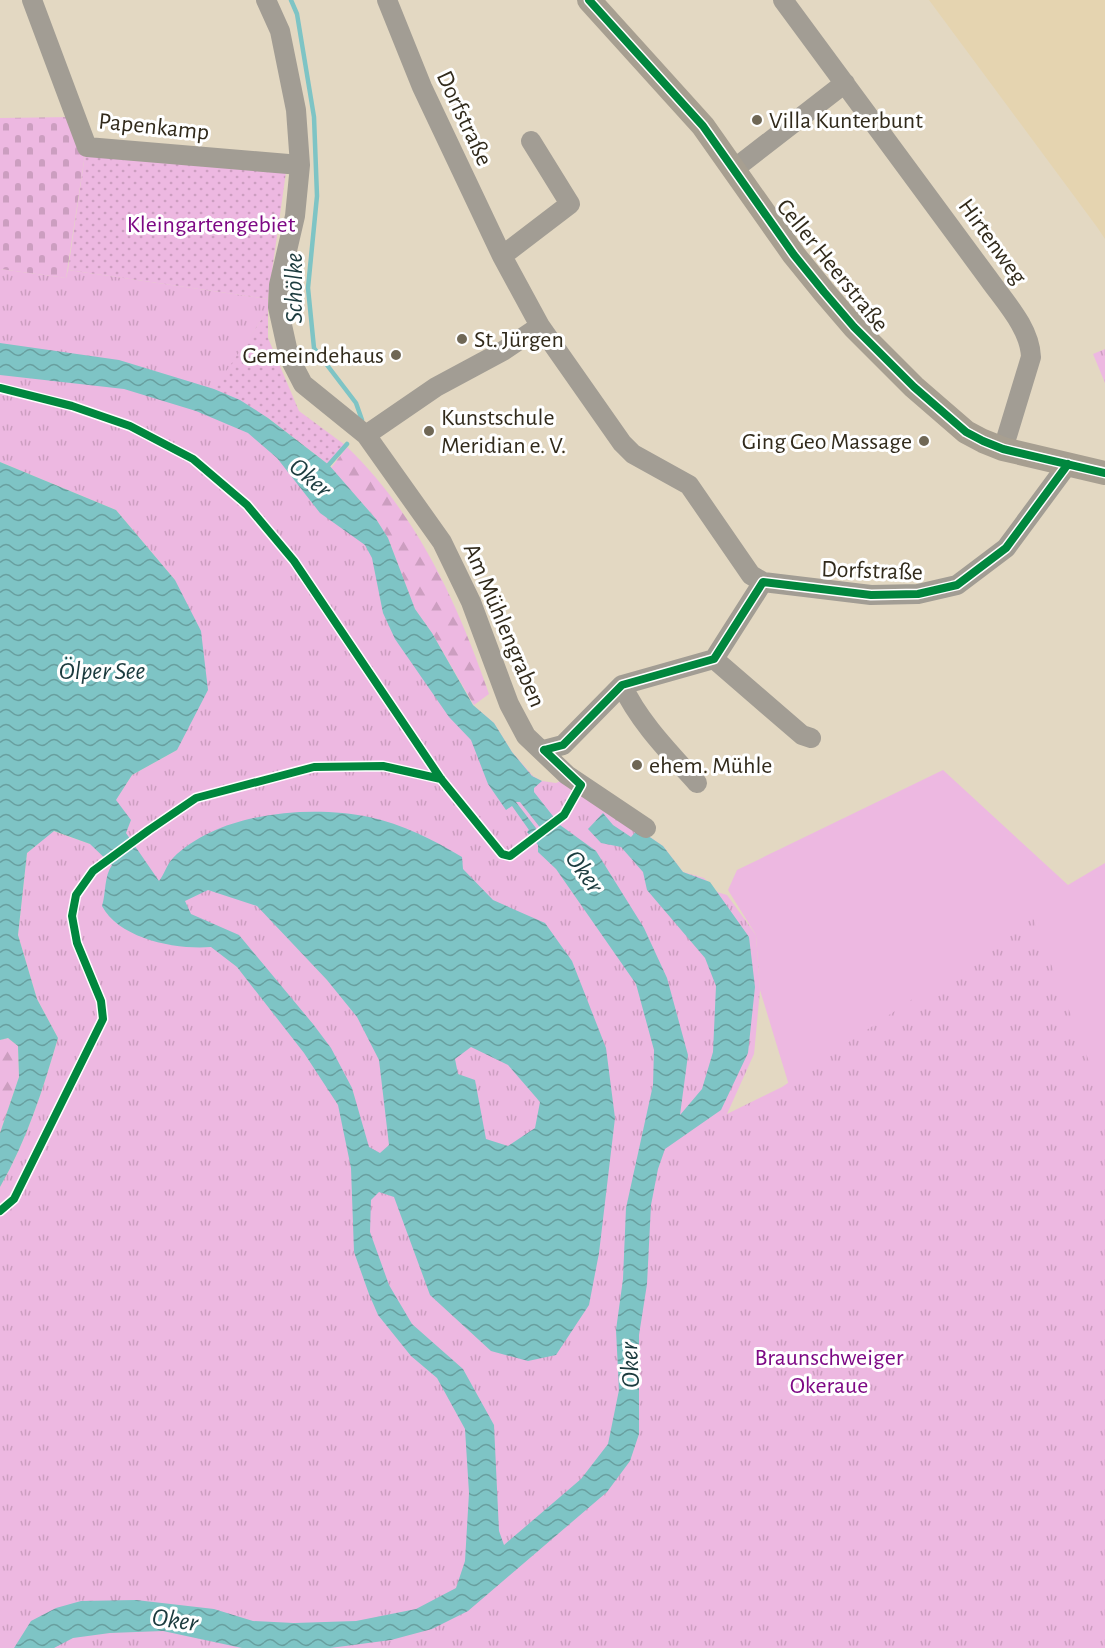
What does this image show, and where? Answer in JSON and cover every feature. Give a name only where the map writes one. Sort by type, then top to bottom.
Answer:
[{"type":"main road","name":"Celler Heerstraße","points":[[589,0],[679,97],[734,169],[794,255],[854,327],[914,387],[958,425],[1003,449],[1105,473]]},
{"type":"street","name":"Papenkamp","points":[[32,0],[87,147],[300,165]]},
{"type":"street","name":"Am Mühlengraben","points":[[267,0],[280,31],[296,110],[300,165],[295,216],[279,285],[278,307],[289,357],[303,384],[366,435],[446,551],[471,602],[517,722],[526,736],[544,750],[567,775],[646,828]]},
{"type":"street","name":"Dorfstraße","points":[[387,0],[422,87],[502,256],[540,326],[622,443],[633,454],[689,485],[741,565],[763,582],[894,596],[937,592],[957,585],[1006,548],[1068,464]]},
{"type":"street","name":"Hirtenweg","points":[[783,0],[988,278],[1029,341],[1031,357],[1003,449]]},
{"type":"street","points":[[734,169],[845,83]]},
{"type":"street","points":[[502,256],[570,204],[531,141]]},
{"type":"street","points":[[366,435],[436,387],[503,351],[540,326]]},
{"type":"street","points":[[544,750],[563,745],[622,685],[714,659],[763,582]]},
{"type":"street","points":[[714,659],[802,735],[811,738]]},
{"type":"street","points":[[622,685],[628,698],[662,744],[697,783]]},
{"type":"shaded area","points":[[929,0],[1105,0],[1105,239],[1097,227]]},
{"type":"green space","points":[[75,117],[86,148],[66,278],[0,269],[0,118]]},
{"type":"green space","name":"Kleingartengebiet","points":[[86,148],[287,165],[268,299],[68,270]]},
{"type":"green space","name":"Braunschweiger Okeraue","points":[[0,269],[66,278],[68,270],[268,299],[268,310],[215,389],[240,400],[329,465],[376,519],[388,538],[415,609],[432,633],[473,705],[494,723],[512,752],[533,776],[542,781],[556,783],[565,779],[663,846],[683,872],[704,878],[717,892],[727,895],[756,935],[760,990],[754,1054],[727,1114],[782,1087],[1033,918],[1105,1102],[1105,1648],[0,1648],[0,1187],[26,1133],[58,1038],[37,999],[18,935],[27,853],[53,831],[90,844],[131,821],[115,801],[132,775],[177,750],[175,580],[116,510],[0,462]]},
{"type":"green space","name":"Kleingartengebiet","points":[[268,310],[268,338],[299,411],[345,445],[329,465],[268,418],[214,389]]},
{"type":"green space","points":[[1105,349],[1105,383],[1093,354]]},
{"type":"green space","points":[[347,447],[372,473],[415,531],[449,594],[489,694],[474,705],[432,633],[415,609],[388,538],[376,519],[331,468]]},
{"type":"green space","points":[[943,770],[1068,885],[1105,863],[1105,1648],[960,1648],[760,990],[756,935],[728,890],[737,870]]},
{"type":"green space","points":[[8,1038],[18,1046],[19,1077],[0,1133],[0,1040]]},
{"type":"water","points":[[0,343],[119,360],[214,389],[240,400],[268,418],[329,465],[376,519],[388,538],[415,609],[432,633],[473,705],[494,723],[512,752],[532,776],[542,781],[534,788],[534,792],[560,825],[596,851],[644,928],[667,978],[688,1055],[680,1115],[702,1089],[713,1052],[716,986],[705,958],[647,890],[643,872],[621,847],[601,843],[588,829],[603,813],[613,825],[631,837],[638,829],[663,846],[683,872],[710,882],[749,937],[755,987],[748,1053],[721,1110],[665,1149],[658,1169],[651,1205],[647,1284],[639,1335],[639,1434],[630,1461],[607,1492],[468,1611],[432,1629],[391,1640],[330,1648],[242,1648],[163,1631],[110,1633],[73,1638],[54,1648],[14,1648],[31,1621],[56,1608],[81,1601],[136,1600],[214,1609],[253,1621],[294,1623],[356,1621],[416,1609],[456,1588],[465,1561],[469,1493],[465,1429],[437,1378],[411,1356],[378,1315],[354,1252],[351,1168],[338,1105],[304,1053],[237,967],[211,947],[166,944],[150,940],[121,927],[102,906],[112,865],[90,844],[54,831],[27,853],[18,935],[37,999],[58,1038],[26,1133],[0,1187],[0,1133],[19,1077],[18,1046],[8,1038],[0,1040],[0,462],[116,510],[175,580],[201,631],[208,690],[177,750],[132,775],[116,800],[131,820],[126,833],[159,881],[173,858],[192,843],[215,830],[239,822],[293,813],[345,813],[369,817],[417,833],[462,857],[463,869],[493,900],[545,923],[572,961],[606,1048],[615,1118],[599,1253],[589,1305],[556,1355],[528,1361],[491,1351],[430,1295],[394,1197],[379,1192],[371,1200],[370,1232],[389,1285],[412,1324],[463,1369],[494,1425],[499,1531],[504,1545],[581,1479],[608,1444],[619,1390],[616,1330],[623,1279],[626,1208],[653,1085],[654,1050],[636,984],[556,869],[538,852],[538,845],[527,832],[529,830],[512,806],[506,810],[488,784],[471,740],[449,717],[395,639],[383,613],[372,558],[365,545],[320,513],[277,458],[248,433],[196,411],[124,389],[0,375]],"holes":[[[516,802],[520,802],[542,830],[539,832]],[[208,890],[257,906],[327,980],[357,1017],[379,1060],[389,1145],[380,1153],[369,1147],[352,1088],[331,1048],[313,1024],[239,935],[191,914],[185,901]],[[471,1047],[508,1065],[540,1102],[535,1128],[508,1146],[486,1139],[475,1080],[458,1074],[455,1059]]]},
{"type":"waterway","name":"Schölke","points":[[291,0],[297,14],[314,117],[317,196],[308,288],[314,348],[356,403],[362,420]]},
{"type":"waterway","name":"Schölke","points":[[325,469],[347,444]]},
{"type":"cycle path","points":[[589,0],[703,126],[794,255],[824,292],[854,327],[914,387],[966,432],[983,441],[1003,449],[1105,473]]},
{"type":"cycle path","points":[[0,388],[72,406],[130,426],[193,459],[247,505],[294,561],[441,779],[502,854],[510,856],[564,815],[581,785],[544,750]]},
{"type":"cycle path","points":[[544,750],[563,745],[622,685],[714,659],[763,582],[871,595],[918,594],[957,585],[1006,548],[1068,464]]},
{"type":"cycle path","points":[[0,1211],[14,1199],[103,1019],[101,1001],[77,943],[72,916],[76,895],[93,871],[196,798],[314,767],[383,766],[441,779]]},
{"type":"place","name":"Villa Kunterbunt","points":[[757,120]]},
{"type":"place","name":"St. Jürgen","points":[[462,339]]},
{"type":"place","name":"Gemeindehaus","points":[[396,355]]},
{"type":"place","name":"Kunstschule Meridian e. V.","points":[[429,431]]},
{"type":"place","name":"Ging Geo Massage","points":[[924,441]]},
{"type":"place","name":"ehem. Mühle","points":[[637,765]]},
{"type":"water label","name":"Oker","points":[[311,477]]},
{"type":"water label","name":"Ölper See","points":[[102,670]]},
{"type":"water label","name":"Oker","points":[[585,871]]},
{"type":"water label","name":"Oker","points":[[629,1365]]},
{"type":"water label","name":"Oker","points":[[175,1619]]}]
